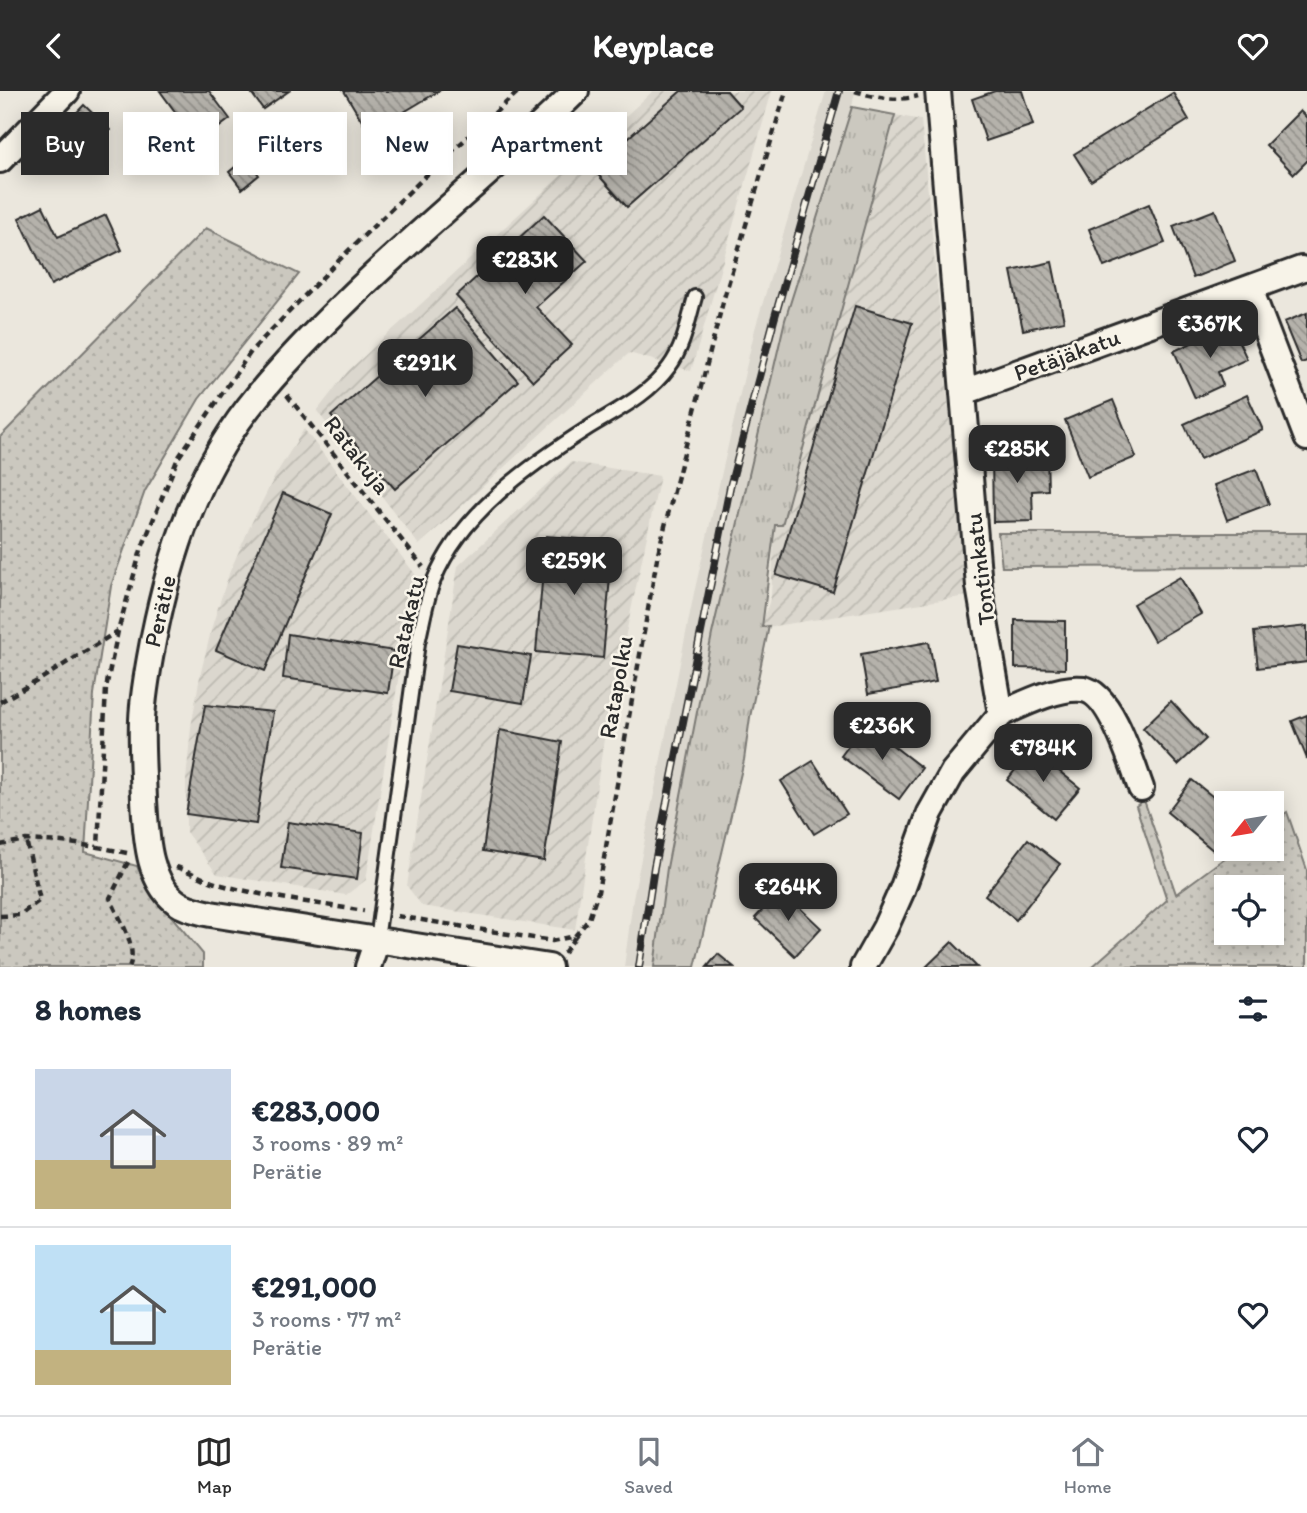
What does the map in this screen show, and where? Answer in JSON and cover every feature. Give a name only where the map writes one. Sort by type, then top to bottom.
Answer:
[{"type":"street","points":[[0,160],[67,91]]},
{"type":"street","name":"Perätie","points":[[549,967],[195,911],[178,904],[141,856],[145,821],[142,718],[160,605],[185,519],[204,479],[247,409],[297,350],[377,272],[576,91]]},
{"type":"street","name":"Tontinkatu","points":[[930,93],[964,393],[979,586],[1002,714]]},
{"type":"street","name":"Petäjäkatu","points":[[964,393],[1301,269]]},
{"type":"street","points":[[1250,289],[1307,438]]},
{"type":"street","points":[[863,967],[902,890],[930,813],[953,772],[1002,714],[1062,691],[1084,689],[1100,697],[1111,714],[1141,788]]},
{"type":"street","points":[[368,967],[377,940]]},
{"type":"lane","name":"Ratakatu","points":[[377,940],[418,643],[434,580],[449,551],[466,527],[488,505],[551,453],[651,388],[670,366],[683,340],[695,297]]},
{"type":"path","points":[[98,847],[106,688],[118,631],[141,550],[178,458],[252,350],[349,250],[519,91]]},
{"type":"path","name":"Ratapolku","points":[[0,845],[26,839],[98,847],[141,856],[187,870],[202,879],[261,894],[552,941],[575,936],[589,919],[598,891],[658,553],[724,298],[786,91]]},
{"type":"path","points":[[855,91],[893,99],[930,93]]},
{"type":"path","name":"Ratakuja","points":[[252,350],[434,580]]},
{"type":"path","points":[[0,702],[118,631]]},
{"type":"path","points":[[0,916],[20,915],[40,900],[26,839]]},
{"type":"path","points":[[129,967],[132,963],[132,944],[110,898],[141,856]]},
{"type":"shaded area","points":[[653,91],[772,91],[691,371],[629,353],[419,545],[317,411],[348,371],[562,175],[627,175],[627,115]]},
{"type":"shaded area","points":[[826,91],[855,91],[785,320],[712,634],[667,868],[654,967],[624,967],[633,899],[694,593],[755,329]]},
{"type":"shaded area","points":[[895,115],[921,120],[967,596],[761,628],[771,596],[775,524],[781,525]]},
{"type":"shaded area","points":[[304,429],[415,574],[366,880],[346,895],[217,874],[186,832],[186,780],[191,727],[213,623],[230,571],[252,522],[276,474]]},
{"type":"shaded area","points":[[571,462],[660,476],[606,726],[575,930],[422,906],[407,886],[458,566]]},
{"type":"green space","points":[[852,107],[895,115],[782,525],[775,525],[762,627],[769,626],[744,760],[695,967],[654,967],[667,868],[712,634],[785,320]]},
{"type":"green space","points":[[206,228],[299,274],[199,399],[145,491],[111,586],[94,694],[85,852],[137,866],[146,886],[203,954],[203,967],[0,967],[0,437]]},
{"type":"green space","points":[[998,533],[1307,533],[1307,566],[1002,567]]},
{"type":"green space","points":[[1144,800],[1176,894],[1221,861],[1284,861],[1284,814],[1287,812],[1307,870],[1307,967],[1092,967],[1167,900],[1136,806]]},
{"type":"building","points":[[160,91],[209,91],[230,119],[219,127],[219,112],[175,112]]},
{"type":"building","points":[[250,91],[289,91],[263,109]]},
{"type":"building","points":[[344,91],[439,91],[404,112],[361,112],[361,120]]},
{"type":"building","points":[[681,91],[727,91],[741,107],[627,207],[598,175],[627,175],[627,139]]},
{"type":"building","points":[[995,91],[1022,91],[1033,125],[986,141],[972,99]]},
{"type":"building","points":[[1173,93],[1189,120],[1091,181],[1074,154]]},
{"type":"building","points":[[84,105],[91,112],[77,112]]},
{"type":"building","points":[[1300,111],[1307,118],[1307,161],[1294,174],[1266,145]]},
{"type":"building","points":[[233,169],[233,175],[259,175],[242,189],[229,172]]},
{"type":"building","points":[[1149,204],[1165,243],[1104,267],[1089,229]]},
{"type":"building","points":[[43,206],[58,237],[106,215],[122,250],[51,285],[19,218]]},
{"type":"building","points":[[1215,210],[1235,261],[1193,278],[1173,226]]},
{"type":"building","points":[[544,215],[587,261],[536,307],[572,345],[533,381],[456,296]]},
{"type":"building","points":[[1052,262],[1064,321],[1023,330],[1011,271]]},
{"type":"building","points":[[855,306],[912,323],[833,592],[776,575]]},
{"type":"building","points":[[455,308],[518,381],[395,489],[331,416]]},
{"type":"building","points":[[1307,313],[1307,361],[1301,363],[1284,322]]},
{"type":"building","points":[[1231,325],[1247,359],[1218,372],[1223,385],[1195,398],[1174,351]]},
{"type":"building","points":[[1247,395],[1263,430],[1200,459],[1184,424]]},
{"type":"building","points":[[1113,400],[1136,457],[1088,477],[1065,420]]},
{"type":"building","points":[[1047,454],[1048,490],[1032,491],[1033,521],[993,522],[992,455]]},
{"type":"building","points":[[1256,469],[1269,504],[1227,520],[1214,485]]},
{"type":"building","points":[[283,493],[332,514],[265,671],[216,650]]},
{"type":"building","points":[[546,536],[613,542],[603,658],[536,652]]},
{"type":"building","points":[[1180,577],[1201,614],[1154,641],[1133,604]]},
{"type":"building","points":[[1015,620],[1065,621],[1065,669],[1015,668]]},
{"type":"building","points":[[1307,626],[1307,662],[1258,668],[1254,632]]},
{"type":"building","points":[[288,634],[394,651],[388,693],[283,678]]},
{"type":"building","points":[[929,642],[936,682],[868,694],[861,654]]},
{"type":"building","points":[[457,644],[531,656],[523,703],[449,691]]},
{"type":"building","points":[[1171,701],[1206,739],[1178,765],[1143,728]]},
{"type":"building","points":[[205,705],[273,712],[256,824],[186,814]]},
{"type":"building","points":[[1307,715],[1307,759],[1292,721]]},
{"type":"building","points":[[865,724],[922,768],[899,799],[841,756]]},
{"type":"building","points":[[500,730],[562,742],[544,861],[483,851]]},
{"type":"building","points":[[1032,749],[1080,788],[1054,819],[1007,780]]},
{"type":"building","points":[[813,761],[847,814],[814,834],[781,781]]},
{"type":"building","points":[[1192,780],[1214,798],[1214,851],[1167,812]]},
{"type":"building","points":[[288,822],[363,833],[357,879],[281,868]]},
{"type":"building","points":[[1028,839],[1060,864],[1016,920],[985,895]]},
{"type":"building","points":[[781,890],[821,928],[795,956],[755,918]]},
{"type":"building","points":[[952,942],[977,967],[926,967]]},
{"type":"building","points":[[718,954],[734,967],[707,967]]},
{"type":"railway","points":[[639,967],[654,867],[730,487],[839,91]]}]
